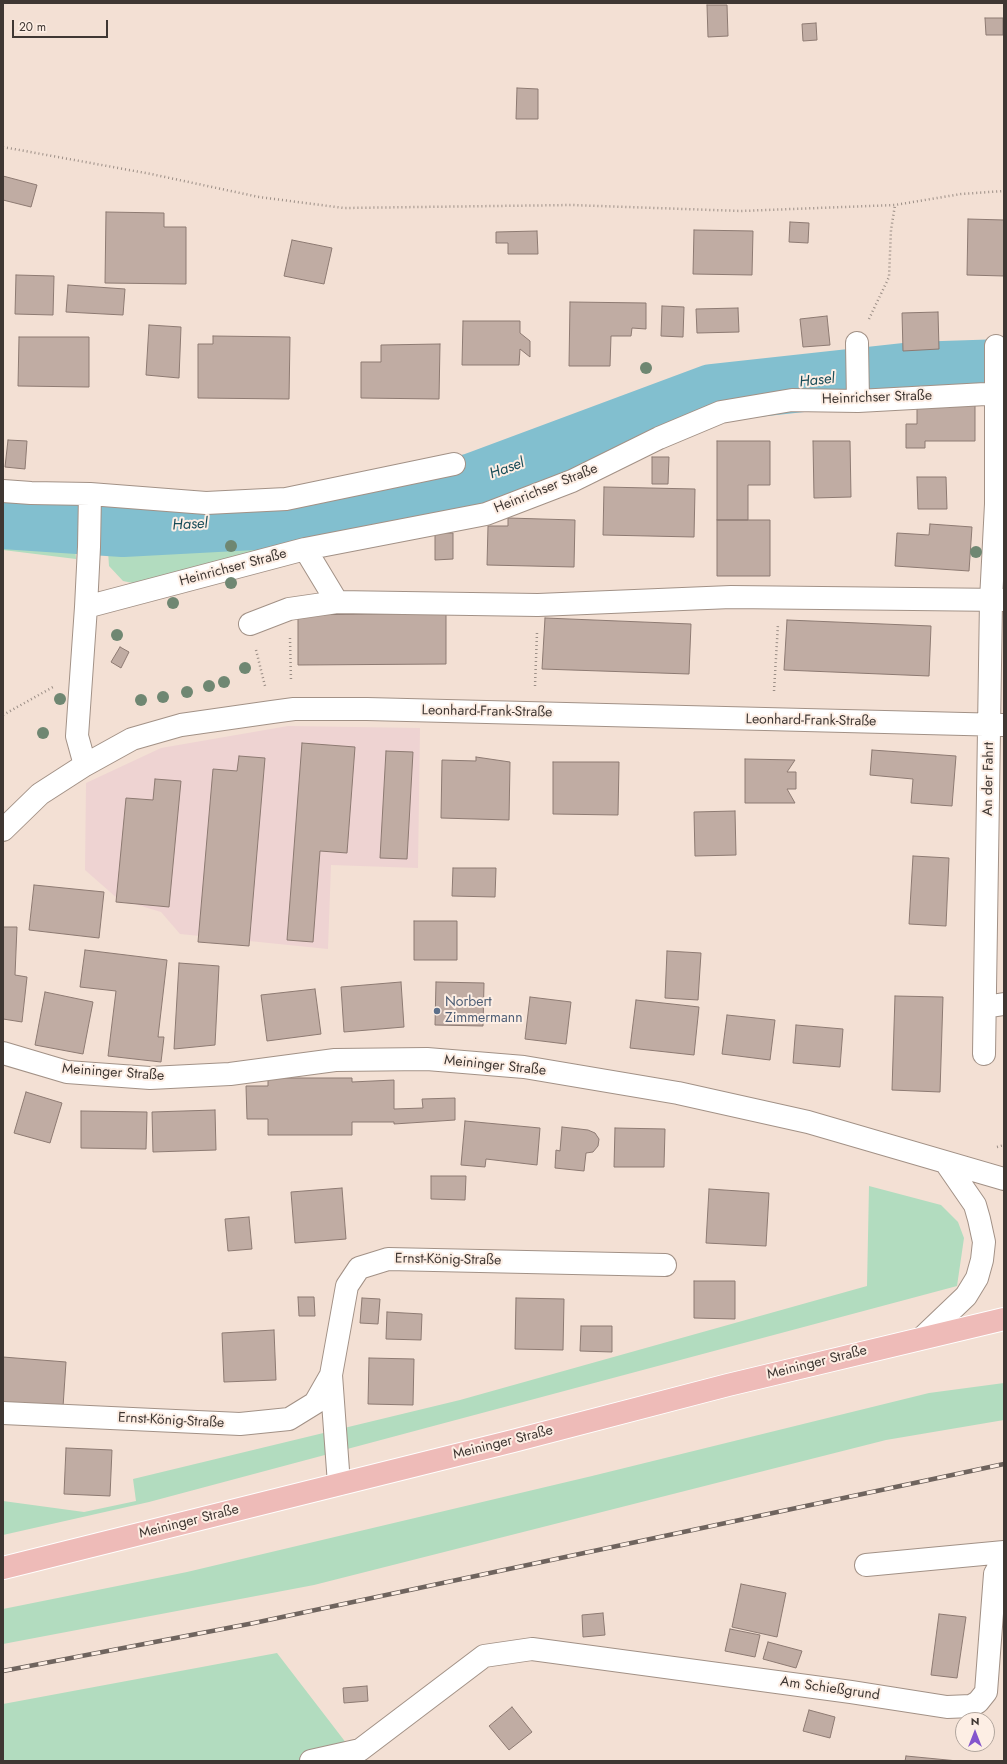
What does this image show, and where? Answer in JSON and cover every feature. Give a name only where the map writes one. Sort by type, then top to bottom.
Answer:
[{"type":"main road","name":"Meininger Straße","points":[[3,1568],[728,1385],[1004,1319]]},
{"type":"street","points":[[858,343],[858,401]]},
{"type":"street","name":"An der Fahrt","points":[[984,1054],[995,1005],[1000,504],[1000,393],[996,346]]},
{"type":"street","name":"Heinrichser Straße","points":[[86,607],[305,549],[486,514],[572,481],[658,438],[721,412],[792,400],[858,401],[1000,393]]},
{"type":"street","points":[[3,491],[90,494],[206,503],[286,499],[454,464]]},
{"type":"street","points":[[85,765],[77,736],[86,607],[90,494]]},
{"type":"street","points":[[305,549],[337,602]]},
{"type":"street","points":[[250,624],[289,609],[337,602],[538,605],[730,597],[998,600]]},
{"type":"street","name":"Leonhard-Frank-Straße","points":[[3,830],[40,794],[85,765],[132,740],[181,725],[272,712],[294,710],[367,709],[997,725]]},
{"type":"street","name":"Meininger Straße","points":[[3,1053],[67,1072],[150,1078],[230,1074],[335,1060],[427,1058],[524,1067],[678,1093],[808,1122],[1004,1179]]},
{"type":"street","points":[[922,1338],[966,1296],[977,1278],[982,1260],[984,1242],[979,1219],[974,1206],[946,1163]]},
{"type":"street","name":"Meininger Straße","points":[[980,1173],[1004,1188]]},
{"type":"street","name":"Ernst-König-Straße","points":[[3,1413],[240,1424],[289,1419],[315,1403],[331,1375],[347,1286],[359,1268],[388,1258],[665,1265]]},
{"type":"street","points":[[331,1375],[339,1484]]},
{"type":"street","points":[[866,1565],[1004,1552]]},
{"type":"street","name":"Am Schießgrund","points":[[311,1761],[360,1750],[484,1656],[532,1649],[843,1691],[947,1707],[971,1706],[978,1702],[986,1692],[995,1574],[1004,1558]]},
{"type":"path","points":[[3,147],[151,174],[259,197],[344,208],[571,205],[741,211],[895,205],[961,194],[1004,191]]},
{"type":"path","points":[[858,343],[889,277],[891,230],[895,205]]},
{"type":"path","points":[[772,720],[780,598]]},
{"type":"path","points":[[534,713],[538,605]]},
{"type":"path","points":[[289,609],[290,662],[294,710]]},
{"type":"path","points":[[250,624],[272,712]]},
{"type":"path","points":[[3,716],[81,670]]},
{"type":"shaded area","points":[[288,726],[420,728],[418,868],[331,865],[328,949],[180,934],[161,912],[118,899],[85,870],[86,783],[161,748]]},
{"type":"green space","points":[[3,504],[73,512],[76,559],[3,550]]},
{"type":"green space","points":[[318,542],[142,585],[123,581],[109,566],[108,551],[212,550]]},
{"type":"green space","points":[[869,1186],[941,1205],[958,1222],[964,1238],[957,1286],[149,1502],[3,1535],[3,1501],[84,1512],[136,1501],[133,1479],[460,1400],[867,1286]]},
{"type":"green space","points":[[1004,1383],[1004,1420],[886,1440],[314,1585],[3,1644],[3,1609],[187,1572],[592,1476],[929,1393]]},
{"type":"green space","points":[[277,1653],[360,1761],[3,1761],[3,1704]]},
{"type":"building","points":[[707,5],[727,5],[728,36],[708,37]]},
{"type":"building","points":[[985,18],[1003,18],[1003,35],[986,35]]},
{"type":"building","points":[[816,23],[817,40],[803,41],[802,24]]},
{"type":"building","points":[[517,88],[538,89],[538,119],[516,119]]},
{"type":"building","points":[[3,176],[37,185],[31,207],[3,200]]},
{"type":"building","points":[[106,212],[164,213],[164,227],[186,227],[186,284],[105,283]]},
{"type":"building","points":[[968,219],[1004,220],[1004,276],[967,275]]},
{"type":"building","points":[[790,222],[809,223],[808,243],[789,242]]},
{"type":"building","points":[[694,230],[753,231],[752,275],[693,274]]},
{"type":"building","points":[[537,231],[538,254],[508,254],[508,243],[496,243],[496,232]]},
{"type":"building","points":[[292,240],[332,248],[324,284],[284,276]]},
{"type":"building","points":[[16,275],[54,276],[53,315],[15,314]]},
{"type":"building","points":[[68,285],[125,289],[123,315],[66,312]]},
{"type":"building","points":[[570,302],[646,303],[646,329],[632,328],[631,336],[611,336],[610,366],[569,366]]},
{"type":"building","points":[[662,306],[684,307],[683,337],[661,336]]},
{"type":"building","points":[[738,308],[739,332],[697,333],[696,309]]},
{"type":"building","points":[[938,312],[939,349],[903,351],[902,313]]},
{"type":"building","points":[[827,316],[830,345],[803,347],[800,319]]},
{"type":"building","points":[[463,321],[520,321],[520,333],[530,341],[530,357],[520,349],[519,365],[462,365]]},
{"type":"building","points":[[149,325],[181,327],[179,378],[146,375]]},
{"type":"building","points":[[213,336],[290,337],[289,399],[198,398],[198,344],[213,344]]},
{"type":"building","points":[[19,337],[89,337],[89,387],[18,386]]},
{"type":"building","points":[[440,344],[439,399],[361,398],[361,362],[381,362],[381,345]]},
{"type":"building","points":[[917,400],[975,400],[975,441],[925,441],[925,448],[906,448],[906,424],[917,424]]},
{"type":"building","points":[[8,440],[27,441],[25,469],[5,467]]},
{"type":"building","points":[[717,441],[770,441],[770,485],[748,485],[748,520],[717,520]]},
{"type":"building","points":[[813,441],[850,441],[851,497],[814,498]]},
{"type":"building","points":[[652,457],[669,457],[668,484],[652,484]]},
{"type":"building","points":[[917,477],[946,477],[947,509],[918,509]]},
{"type":"building","points":[[604,487],[695,489],[694,537],[603,535]]},
{"type":"building","points":[[508,518],[575,520],[574,567],[487,565],[488,526],[508,526]]},
{"type":"building","points":[[717,520],[770,520],[770,576],[717,576]]},
{"type":"building","points":[[930,524],[972,527],[969,571],[895,566],[897,533],[929,535]]},
{"type":"building","points":[[435,533],[453,533],[453,559],[435,560]]},
{"type":"building","points":[[446,613],[446,664],[298,665],[298,615]]},
{"type":"building","points":[[545,618],[691,624],[689,674],[542,669]]},
{"type":"building","points":[[787,620],[931,626],[929,676],[784,670]]},
{"type":"building","points":[[120,647],[129,652],[121,668],[111,662]]},
{"type":"building","points":[[302,743],[355,747],[347,853],[320,851],[313,942],[287,940]]},
{"type":"building","points":[[872,750],[956,756],[952,806],[911,803],[913,779],[870,775]]},
{"type":"building","points":[[386,751],[413,752],[407,859],[380,858]]},
{"type":"building","points":[[239,756],[265,758],[249,946],[198,942],[213,769],[237,771]]},
{"type":"building","points":[[476,757],[510,762],[509,820],[441,818],[442,760],[476,761]]},
{"type":"building","points":[[745,759],[795,760],[787,772],[796,772],[796,789],[787,789],[795,803],[745,803]]},
{"type":"building","points":[[553,762],[619,762],[618,815],[553,814]]},
{"type":"building","points":[[155,779],[181,781],[169,907],[116,902],[126,798],[153,800]]},
{"type":"building","points":[[735,811],[736,855],[695,856],[694,812]]},
{"type":"building","points":[[913,856],[949,858],[946,926],[909,924]]},
{"type":"building","points":[[453,868],[496,868],[495,897],[452,896]]},
{"type":"building","points":[[34,885],[104,892],[99,938],[29,930]]},
{"type":"building","points":[[414,921],[457,921],[457,960],[414,960]]},
{"type":"building","points":[[3,927],[17,927],[15,975],[27,977],[22,1022],[3,1019]]},
{"type":"building","points":[[85,950],[167,960],[158,1037],[164,1037],[161,1062],[108,1056],[116,991],[80,987]]},
{"type":"building","points":[[667,951],[701,953],[698,1000],[665,998]]},
{"type":"building","points":[[179,963],[219,966],[215,1045],[174,1049]]},
{"type":"building","points":[[401,982],[404,1027],[344,1032],[341,987]]},
{"type":"building","points":[[436,982],[484,983],[483,1026],[435,1025]]},
{"type":"building","points":[[315,989],[321,1034],[267,1041],[261,995]]},
{"type":"building","points":[[45,992],[93,1002],[83,1054],[35,1045]]},
{"type":"building","points":[[895,996],[943,997],[940,1092],[892,1090]]},
{"type":"building","points":[[530,997],[571,1002],[566,1044],[525,1039]]},
{"type":"building","points":[[636,1000],[699,1007],[694,1055],[630,1048]]},
{"type":"building","points":[[727,1015],[775,1020],[770,1060],[722,1054]]},
{"type":"building","points":[[796,1025],[843,1029],[840,1067],[793,1063]]},
{"type":"building","points":[[268,1078],[352,1078],[352,1082],[394,1080],[394,1109],[423,1108],[422,1099],[455,1098],[455,1120],[394,1124],[394,1122],[352,1122],[352,1135],[268,1135],[268,1119],[247,1119],[246,1086],[268,1086]]},
{"type":"building","points":[[26,1092],[62,1103],[50,1143],[14,1133]]},
{"type":"building","points":[[215,1110],[216,1150],[153,1152],[152,1112]]},
{"type":"building","points":[[81,1111],[147,1112],[146,1149],[81,1148]]},
{"type":"building","points":[[465,1121],[540,1128],[537,1165],[486,1159],[485,1167],[461,1165]]},
{"type":"building","points":[[562,1127],[588,1130],[595,1133],[599,1139],[598,1146],[593,1152],[586,1153],[584,1171],[555,1168],[556,1150],[560,1151]]},
{"type":"building","points":[[615,1128],[665,1129],[664,1167],[614,1167]]},
{"type":"building","points":[[431,1176],[466,1176],[465,1200],[431,1199]]},
{"type":"building","points":[[342,1188],[346,1239],[295,1243],[291,1192]]},
{"type":"building","points":[[709,1189],[769,1193],[766,1246],[706,1243]]},
{"type":"building","points":[[249,1217],[252,1249],[228,1251],[225,1219]]},
{"type":"building","points":[[694,1281],[735,1281],[735,1319],[694,1318]]},
{"type":"building","points":[[298,1297],[314,1297],[315,1316],[299,1316]]},
{"type":"building","points":[[362,1298],[380,1299],[378,1324],[360,1323]]},
{"type":"building","points":[[516,1298],[564,1299],[563,1350],[515,1349]]},
{"type":"building","points":[[387,1312],[422,1314],[421,1340],[386,1339]]},
{"type":"building","points":[[581,1326],[612,1326],[612,1352],[580,1351]]},
{"type":"building","points":[[274,1330],[276,1380],[224,1382],[222,1333]]},
{"type":"building","points":[[3,1357],[66,1362],[63,1407],[3,1403]]},
{"type":"building","points":[[369,1358],[414,1359],[413,1405],[368,1404]]},
{"type":"building","points":[[66,1448],[112,1450],[110,1496],[64,1494]]},
{"type":"building","points":[[741,1584],[786,1593],[777,1637],[732,1627]]},
{"type":"building","points":[[603,1613],[605,1635],[583,1637],[582,1615]]},
{"type":"building","points":[[939,1614],[966,1617],[957,1678],[931,1675]]},
{"type":"building","points":[[730,1629],[760,1635],[755,1657],[725,1651]]},
{"type":"building","points":[[768,1642],[802,1651],[796,1668],[763,1659]]},
{"type":"building","points":[[367,1686],[368,1701],[344,1703],[343,1688]]},
{"type":"building","points":[[512,1707],[532,1732],[509,1750],[489,1726]]},
{"type":"building","points":[[809,1710],[835,1717],[830,1738],[803,1731]]},
{"type":"building","points":[[906,1756],[958,1761],[905,1761]]},
{"type":"waterway","name":"Hasel","points":[[3,520],[123,528],[329,517],[473,482],[712,393],[913,371],[1004,368]]},
{"type":"railway","points":[[3,1671],[254,1623],[1004,1464]]},
{"type":"place","name":"Norbert Zimmermann","points":[[437,1011]]}]
